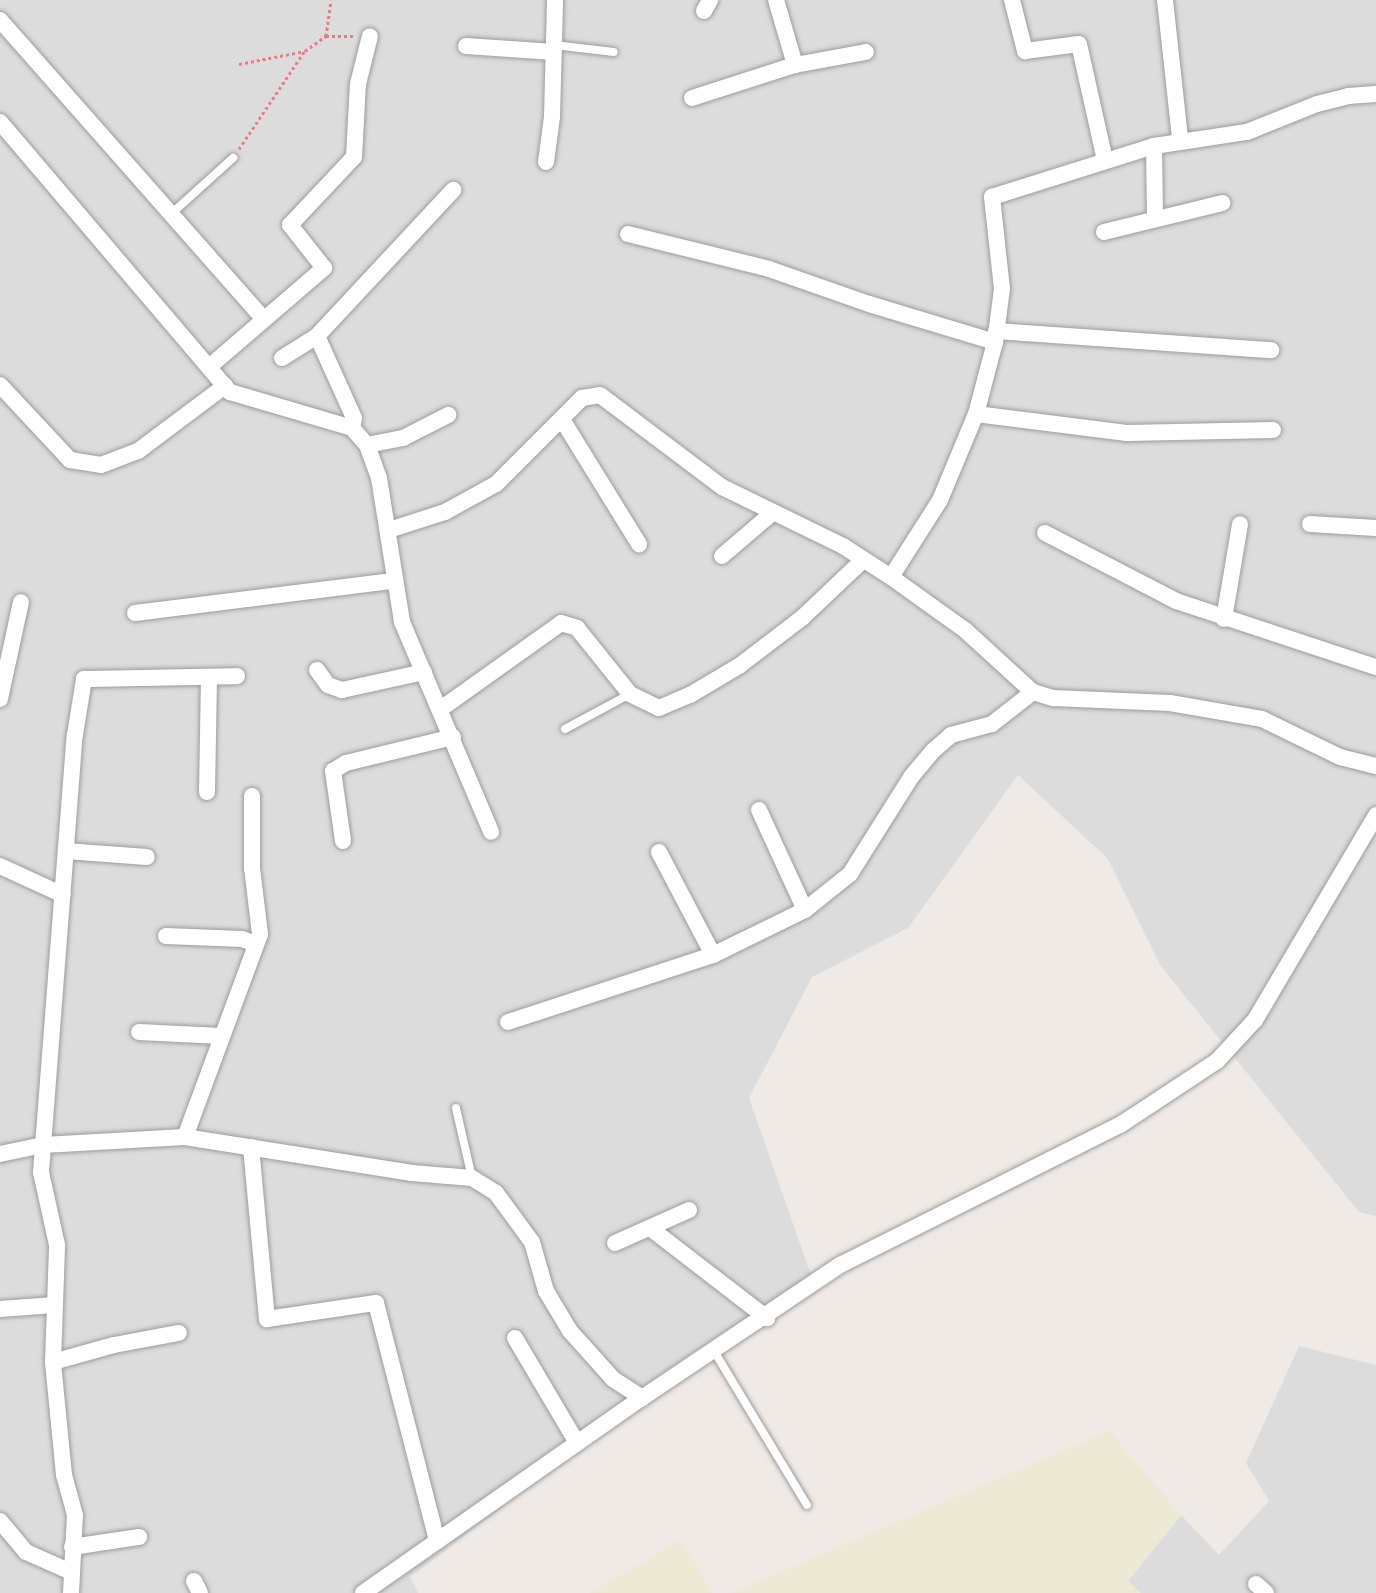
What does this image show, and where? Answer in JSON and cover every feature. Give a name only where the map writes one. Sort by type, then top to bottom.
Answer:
[{"type":"street","points":[[546,162],[552,117],[555,0]]},
{"type":"street","points":[[776,0],[795,65]]},
{"type":"street","points":[[1012,0],[1025,51],[1080,44],[1105,160]]},
{"type":"street","points":[[1165,0],[1180,139]]},
{"type":"street","points":[[0,20],[264,319]]},
{"type":"street","points":[[209,366],[324,268],[290,225],[354,157],[358,84],[370,36]]},
{"type":"street","points":[[466,46],[554,49]]},
{"type":"street","points":[[692,98],[795,65],[866,52]]},
{"type":"street","points":[[891,577],[940,500],[976,414],[996,336],[1002,290],[992,197],[1105,160],[1180,139],[1247,132],[1317,104],[1348,96],[1376,94]]},
{"type":"street","points":[[0,122],[225,386],[246,400],[352,428],[367,445],[379,478],[389,530],[393,581],[402,622],[442,708],[491,832]]},
{"type":"street","points":[[1154,146],[1155,219]]},
{"type":"street","points":[[282,358],[317,336],[453,190]]},
{"type":"street","points":[[1104,232],[1222,202]]},
{"type":"street","points":[[628,234],[769,269],[869,304],[996,336],[1271,351]]},
{"type":"street","points":[[317,336],[354,418],[352,428]]},
{"type":"street","points":[[0,385],[70,459],[100,465],[138,451],[225,386]]},
{"type":"street","points":[[389,530],[445,512],[496,484],[563,421],[582,398],[600,395],[702,474],[771,514],[843,546],[891,577],[965,630],[1033,692],[1053,698],[1170,703],[1262,718],[1340,757],[1376,766]]},
{"type":"street","points":[[976,414],[1127,433],[1273,430]]},
{"type":"street","points":[[367,445],[403,438],[448,415]]},
{"type":"street","points":[[563,421],[639,544]]},
{"type":"street","points":[[723,556],[771,514]]},
{"type":"street","points":[[1224,619],[1240,524]]},
{"type":"street","points":[[1310,524],[1376,528]]},
{"type":"street","points":[[1045,533],[1176,601],[1224,619],[1376,667]]},
{"type":"street","points":[[442,708],[561,623],[577,628],[630,694],[659,708],[690,695],[739,666],[803,617],[863,560]]},
{"type":"street","points":[[135,613],[393,581]]},
{"type":"street","points":[[0,699],[21,602]]},
{"type":"street","points":[[317,670],[328,685],[342,690],[424,672]]},
{"type":"street","points":[[71,1593],[69,1571],[75,1515],[64,1475],[53,1362],[57,1245],[41,1172],[75,735],[84,679],[237,676]]},
{"type":"street","points":[[207,792],[209,677]]},
{"type":"street","points":[[508,1022],[713,955],[805,910],[850,874],[911,777],[934,750],[951,735],[993,724],[1033,692]]},
{"type":"street","points":[[343,841],[333,771],[346,763],[453,737]]},
{"type":"street","points":[[185,1137],[260,934],[252,867],[252,796]]},
{"type":"street","points":[[759,810],[805,910]]},
{"type":"street","points":[[363,1593],[642,1398],[767,1318],[840,1265],[1120,1125],[1217,1061],[1255,1020],[1376,815]]},
{"type":"street","points":[[66,851],[147,857]]},
{"type":"street","points":[[659,852],[713,955]]},
{"type":"street","points":[[0,867],[63,895]]},
{"type":"street","points":[[166,936],[242,939],[256,944]]},
{"type":"street","points":[[139,1032],[221,1036]]},
{"type":"street","points":[[0,1154],[43,1145],[185,1137],[412,1173],[472,1178],[496,1193],[532,1242],[546,1292],[570,1331],[613,1379],[642,1398]]},
{"type":"street","points":[[251,1147],[267,1319],[376,1303],[437,1541]]},
{"type":"street","points":[[615,1243],[689,1210]]},
{"type":"street","points":[[650,1228],[767,1318]]},
{"type":"street","points":[[0,1309],[55,1305]]},
{"type":"street","points":[[53,1362],[114,1344],[179,1333]]},
{"type":"street","points":[[515,1338],[577,1443]]},
{"type":"street","points":[[0,1521],[26,1552],[69,1571]]},
{"type":"street","points":[[72,1548],[139,1537]]},
{"type":"lane","points":[[554,49],[614,52]]},
{"type":"lane","points":[[171,214],[233,158]]},
{"type":"lane","points":[[565,729],[630,694]]},
{"type":"lane","points":[[456,1108],[472,1178]]},
{"type":"lane","points":[[714,1351],[807,1505]]},
{"type":"path","points":[[326,36],[330,0]]},
{"type":"path","points":[[233,158],[305,51],[326,36],[370,36]]},
{"type":"path","points":[[239,64],[305,51]]},
{"type":"shaded area","points":[[0,0],[1376,0],[1376,1216],[1359,1212],[1160,965],[1108,859],[1018,775],[908,928],[812,977],[749,1098],[811,1275],[410,1577],[418,1593],[0,1593]]},
{"type":"shaded area","points":[[1299,1346],[1376,1365],[1376,1593],[1141,1593],[1128,1581],[1181,1515],[1219,1555],[1269,1501],[1246,1463]]},
{"type":"shaded area","points":[[1109,1431],[1181,1515],[1128,1581],[1141,1593],[731,1593]]},
{"type":"shaded area","points":[[681,1540],[712,1593],[590,1593]]}]
